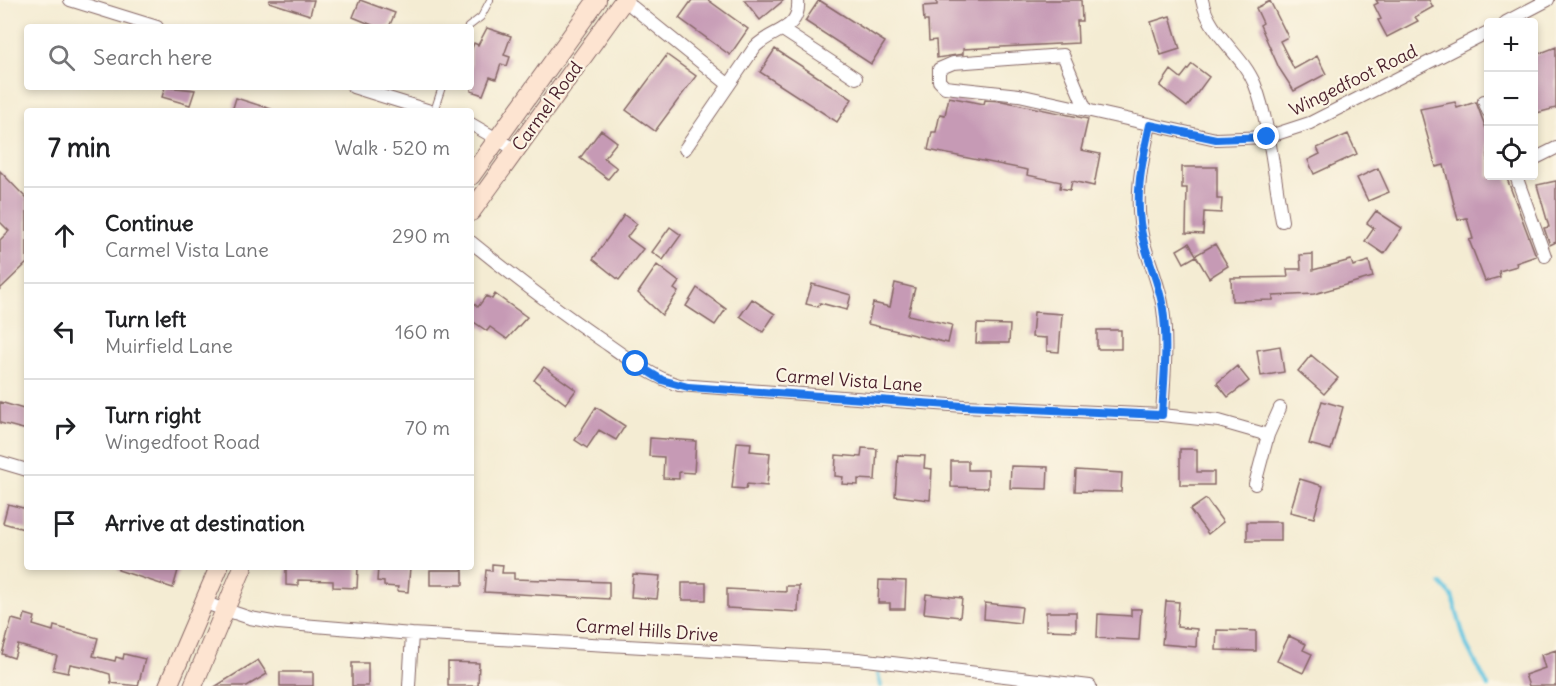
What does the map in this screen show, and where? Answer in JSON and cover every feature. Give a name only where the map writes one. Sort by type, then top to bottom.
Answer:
[{"type":"main road","name":"Carmel Road","points":[[474,172],[597,0]]},
{"type":"main road","name":"Carmel Road","points":[[474,208],[624,0]]},
{"type":"main road","points":[[168,686],[218,570]]},
{"type":"main road","points":[[193,686],[242,570]]},
{"type":"street","points":[[70,0],[147,24]]},
{"type":"street","points":[[624,0],[729,85]]},
{"type":"street","points":[[685,149],[760,42],[784,31],[796,17],[798,0]]},
{"type":"street","points":[[1202,0],[1213,28],[1239,58],[1254,83],[1267,137],[1282,221]]},
{"type":"street","points":[[1514,18],[1548,0]]},
{"type":"street","points":[[784,31],[856,78]]},
{"type":"street","name":"Wingedfoot Road","points":[[1086,110],[1063,55],[953,63],[939,69],[939,81],[945,87],[1019,95],[1150,125],[1216,139],[1267,137],[1311,123],[1484,34]]},
{"type":"street","points":[[363,90],[422,108]]},
{"type":"street","points":[[1150,125],[1140,170],[1138,206],[1144,244],[1162,306],[1166,345],[1162,415]]},
{"type":"street","points":[[474,126],[516,150]]},
{"type":"street","points":[[1538,157],[1556,148]]},
{"type":"street","points":[[1517,180],[1545,256]]},
{"type":"street","name":"Carmel Vista Lane","points":[[474,244],[574,322],[662,380],[679,385],[964,406],[1162,415],[1219,421],[1268,435]]},
{"type":"street","points":[[1255,484],[1268,435],[1280,408]]},
{"type":"street","points":[[0,462],[24,469]]},
{"type":"street","name":"Carmel Hills Drive","points":[[205,603],[278,623],[412,634],[858,659],[1011,681],[1090,686]]},
{"type":"street","points":[[409,686],[412,634]]},
{"type":"lane","points":[[472,24],[481,17],[490,0]]},
{"type":"lane","points":[[433,108],[441,90]]},
{"type":"building","points":[[270,0],[314,0],[310,15],[269,2]]},
{"type":"building","points":[[360,0],[395,13],[390,24],[370,24],[353,17]]},
{"type":"building","points":[[692,0],[708,0],[748,29],[730,55],[679,18]]},
{"type":"building","points":[[744,0],[784,0],[760,20]]},
{"type":"building","points":[[819,0],[885,42],[871,64],[805,21]]},
{"type":"building","points":[[937,0],[1081,0],[1082,21],[1077,21],[1078,43],[963,49],[963,54],[937,58],[936,40],[929,41],[928,21],[924,21],[923,6],[937,5]]},
{"type":"building","points":[[1376,0],[1429,0],[1433,7],[1415,17],[1418,21],[1387,37],[1378,20],[1381,19],[1374,5],[1378,3]]},
{"type":"building","points":[[1270,1],[1288,37],[1280,41],[1294,69],[1317,56],[1326,74],[1294,91],[1279,68],[1260,25],[1263,23],[1256,8]]},
{"type":"building","points":[[1170,16],[1180,49],[1161,55],[1151,22]]},
{"type":"building","points":[[487,28],[511,36],[504,55],[510,57],[507,66],[501,64],[496,79],[490,77],[483,95],[471,91],[474,90],[474,43],[478,45]]},
{"type":"building","points":[[1556,47],[1556,108],[1538,113],[1538,72],[1538,54]]},
{"type":"building","points":[[775,49],[852,99],[837,122],[760,72]]},
{"type":"building","points":[[667,55],[696,76],[655,131],[626,110]]},
{"type":"building","points":[[1192,64],[1209,77],[1187,107],[1160,86],[1171,70],[1181,78]]},
{"type":"building","points":[[164,90],[195,90],[190,105],[162,97]]},
{"type":"building","points":[[949,97],[984,104],[985,100],[1002,101],[1088,119],[1081,150],[1100,154],[1094,186],[1072,181],[1070,190],[1060,188],[1061,182],[1027,175],[1028,170],[928,150],[932,132],[936,132],[940,114],[945,115]]},
{"type":"building","points":[[236,98],[268,108],[233,108]]},
{"type":"building","points":[[1455,102],[1457,108],[1476,102],[1484,123],[1484,180],[1508,180],[1536,256],[1516,263],[1517,266],[1499,271],[1500,277],[1485,281],[1469,240],[1473,239],[1467,218],[1458,220],[1444,165],[1436,167],[1420,109]]},
{"type":"building","points":[[601,130],[617,142],[604,158],[617,168],[608,179],[580,158]]},
{"type":"building","points":[[1348,134],[1357,154],[1314,174],[1308,160],[1320,154],[1317,148]]},
{"type":"building","points":[[1182,167],[1217,167],[1217,199],[1222,199],[1221,213],[1204,212],[1203,234],[1186,233],[1187,188],[1182,188]]},
{"type":"building","points":[[1378,168],[1389,192],[1368,201],[1357,178]]},
{"type":"building","points":[[0,171],[24,196],[24,266],[0,289],[0,240],[9,231],[0,222]]},
{"type":"building","points":[[1556,181],[1556,242],[1550,245],[1544,228],[1549,227],[1537,185]]},
{"type":"building","points":[[1376,211],[1402,228],[1384,254],[1365,241],[1374,228],[1367,223]]},
{"type":"building","points":[[624,215],[637,224],[627,237],[643,249],[619,280],[593,259]]},
{"type":"building","points":[[670,227],[681,235],[663,260],[652,252]]},
{"type":"building","points":[[1189,243],[1196,255],[1215,244],[1228,266],[1209,278],[1196,256],[1184,263],[1177,250]]},
{"type":"building","points":[[1313,254],[1313,270],[1351,260],[1353,266],[1369,261],[1373,277],[1314,294],[1273,296],[1273,300],[1232,301],[1231,278],[1288,277],[1287,269],[1301,269],[1300,255]]},
{"type":"building","points":[[657,265],[679,282],[674,289],[678,292],[662,315],[638,293]]},
{"type":"building","points":[[895,283],[915,288],[908,315],[952,325],[948,343],[868,324],[873,303],[890,307]]},
{"type":"building","points":[[812,284],[851,295],[847,310],[820,303],[818,307],[806,304]]},
{"type":"building","points":[[697,288],[726,309],[715,325],[686,306]]},
{"type":"building","points":[[495,294],[527,317],[507,339],[490,327],[487,331],[474,322],[474,304],[478,307],[486,296],[492,299]]},
{"type":"building","points":[[752,299],[775,314],[763,332],[740,316]]},
{"type":"building","points":[[1034,312],[1062,314],[1059,352],[1047,351],[1047,338],[1032,337]]},
{"type":"building","points":[[977,324],[1010,325],[1009,343],[976,343]]},
{"type":"building","points":[[1097,330],[1121,330],[1121,349],[1097,349]]},
{"type":"building","points":[[1280,346],[1284,372],[1261,376],[1257,350]]},
{"type":"building","points":[[1311,355],[1338,378],[1324,394],[1298,371]]},
{"type":"building","points":[[1237,366],[1249,381],[1228,397],[1217,383]]},
{"type":"building","points":[[544,367],[576,390],[566,404],[534,380]]},
{"type":"building","points":[[1322,401],[1343,407],[1331,450],[1309,444]]},
{"type":"building","points":[[0,402],[24,409],[24,429],[0,423]]},
{"type":"building","points":[[596,407],[625,426],[616,440],[599,430],[587,448],[575,440]]},
{"type":"building","points":[[650,438],[696,441],[694,473],[679,472],[679,479],[663,478],[664,457],[649,456]]},
{"type":"building","points":[[737,442],[751,443],[750,451],[770,453],[767,486],[747,484],[746,489],[732,488]]},
{"type":"building","points":[[862,448],[877,449],[875,480],[858,479],[858,485],[842,484],[843,477],[835,476],[836,455],[861,457]]},
{"type":"building","points":[[1180,449],[1197,449],[1197,472],[1214,472],[1214,485],[1180,485]]},
{"type":"building","points":[[898,455],[925,456],[924,468],[932,469],[930,500],[895,496]]},
{"type":"building","points":[[951,461],[968,461],[968,470],[988,470],[988,488],[951,487]]},
{"type":"building","points":[[1011,466],[1048,467],[1047,489],[1010,488]]},
{"type":"building","points":[[1076,470],[1122,473],[1121,492],[1075,491]]},
{"type":"building","points":[[1300,479],[1323,486],[1314,518],[1290,512]]},
{"type":"building","points":[[1206,499],[1223,522],[1208,534],[1190,510]]},
{"type":"building","points":[[8,504],[24,508],[24,529],[3,523]]},
{"type":"building","points":[[1247,522],[1281,522],[1281,541],[1247,541]]},
{"type":"building","points":[[492,564],[503,565],[502,573],[514,573],[514,579],[609,582],[609,599],[484,592],[486,570],[492,571]]},
{"type":"building","points":[[118,570],[178,570],[173,588]]},
{"type":"building","points":[[286,570],[358,570],[357,588],[333,587],[333,581],[298,580],[298,586],[286,585]]},
{"type":"building","points":[[378,570],[410,570],[408,592],[397,591],[398,587],[384,586],[384,582],[377,581]]},
{"type":"building","points":[[430,570],[463,570],[463,585],[430,585]]},
{"type":"building","points":[[633,574],[660,576],[657,599],[631,597]]},
{"type":"building","points":[[879,580],[906,581],[905,609],[890,609],[890,603],[878,603]]},
{"type":"building","points":[[682,583],[706,583],[706,600],[682,600]]},
{"type":"building","points":[[786,586],[799,586],[798,612],[727,608],[727,589],[786,592]]},
{"type":"building","points":[[926,594],[962,598],[960,617],[924,613]]},
{"type":"building","points":[[1166,601],[1179,602],[1177,627],[1197,629],[1196,647],[1162,644]]},
{"type":"building","points":[[985,603],[1022,607],[1020,623],[984,619]]},
{"type":"building","points":[[1131,609],[1141,609],[1139,640],[1097,638],[1098,614],[1131,616]]},
{"type":"building","points":[[1046,612],[1076,612],[1076,631],[1046,630]]},
{"type":"building","points":[[25,614],[35,617],[33,625],[53,631],[54,626],[98,638],[93,656],[115,661],[116,657],[123,659],[124,654],[145,659],[138,686],[111,683],[110,674],[70,664],[68,673],[53,670],[57,656],[18,645],[14,658],[2,654],[12,619],[23,622]]},
{"type":"building","points":[[1217,630],[1256,631],[1256,651],[1216,650]]},
{"type":"building","points":[[1289,636],[1306,644],[1303,650],[1312,654],[1303,673],[1277,661]]},
{"type":"building","points":[[1556,650],[1556,686],[1529,686],[1525,675],[1545,668],[1541,655]]},
{"type":"building","points":[[258,660],[267,674],[247,686],[216,686]]},
{"type":"building","points":[[448,662],[479,663],[478,686],[448,686]]},
{"type":"building","points":[[352,663],[368,663],[368,686],[352,686]]},
{"type":"building","points":[[280,672],[313,672],[313,686],[280,686]]},
{"type":"waterway","points":[[1441,584],[1452,596],[1466,644],[1488,686]]},
{"type":"waterway","points":[[878,674],[881,686]]},
{"type":"route","points":[[636,364],[662,380],[688,387],[1045,411],[1162,415],[1166,333],[1156,279],[1144,244],[1138,206],[1140,170],[1150,125],[1216,139],[1241,140],[1267,137]]}]
